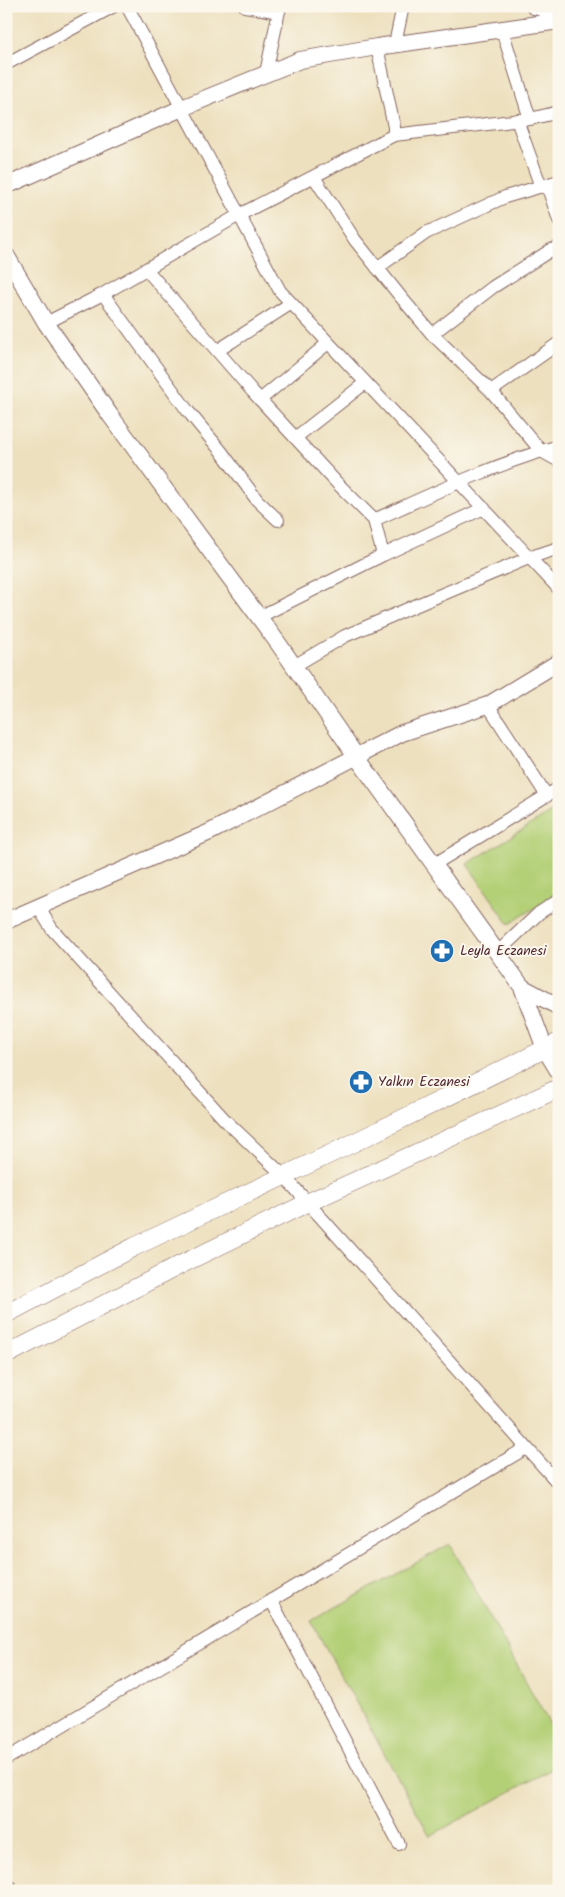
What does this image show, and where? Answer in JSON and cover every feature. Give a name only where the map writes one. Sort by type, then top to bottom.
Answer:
[{"type":"main road","points":[[6,1314],[134,1248],[552,1045]]},
{"type":"main road","points":[[6,1355],[182,1264],[307,1203],[559,1088]]},
{"type":"street","points":[[6,64],[114,6]]},
{"type":"street","points":[[127,6],[280,291],[290,304],[559,589]]},
{"type":"street","points":[[245,6],[280,9],[266,73]]},
{"type":"street","points":[[395,44],[403,6]]},
{"type":"street","points":[[534,6],[559,12]]},
{"type":"street","points":[[6,186],[182,108],[300,60],[377,46],[559,21]]},
{"type":"street","points":[[502,30],[523,119],[549,184],[559,220]]},
{"type":"street","points":[[377,46],[394,127],[394,135]]},
{"type":"street","points":[[46,323],[103,294],[239,215],[394,135],[468,128],[559,112]]},
{"type":"street","points":[[314,177],[354,240],[432,334],[491,392],[541,451],[559,461]]},
{"type":"street","points":[[377,268],[426,233],[504,197],[549,184]]},
{"type":"street","points":[[432,334],[493,287],[551,250],[559,247]]},
{"type":"street","points":[[6,255],[46,323],[110,415],[259,617],[433,865],[522,987],[552,1045],[559,1072]]},
{"type":"street","points":[[146,269],[260,400],[374,520],[383,555]]},
{"type":"street","points":[[103,294],[187,410],[221,451],[257,500],[278,520]]},
{"type":"street","points":[[217,351],[290,304]]},
{"type":"street","points":[[260,400],[328,343]]},
{"type":"street","points":[[491,392],[559,343]]},
{"type":"street","points":[[295,438],[365,383]]},
{"type":"street","points":[[374,520],[459,482],[559,446]]},
{"type":"street","points":[[259,617],[383,555],[484,508]]},
{"type":"street","points":[[294,666],[345,636],[530,557],[559,548]]},
{"type":"street","points":[[6,921],[210,832],[402,733],[488,705],[559,662]]},
{"type":"street","points":[[488,705],[547,796]]},
{"type":"street","points":[[433,865],[559,788]]},
{"type":"street","points":[[497,953],[539,913],[559,900]]},
{"type":"street","points":[[38,907],[52,929],[225,1120],[284,1176],[559,1484]]},
{"type":"street","points":[[522,987],[559,1007]]},
{"type":"street","points":[[6,1759],[526,1448]]},
{"type":"street","points":[[271,1600],[399,1844]]},
{"type":"green space","points":[[556,809],[559,813],[559,893],[509,924],[467,864]]},
{"type":"green space","points":[[450,1544],[559,1741],[559,1765],[430,1836],[311,1621]]},
{"type":"place","name":"Leyla Eczanesi","points":[[442,951]]},
{"type":"place","name":"Yalkın Eczanesi","points":[[361,1082]]}]
